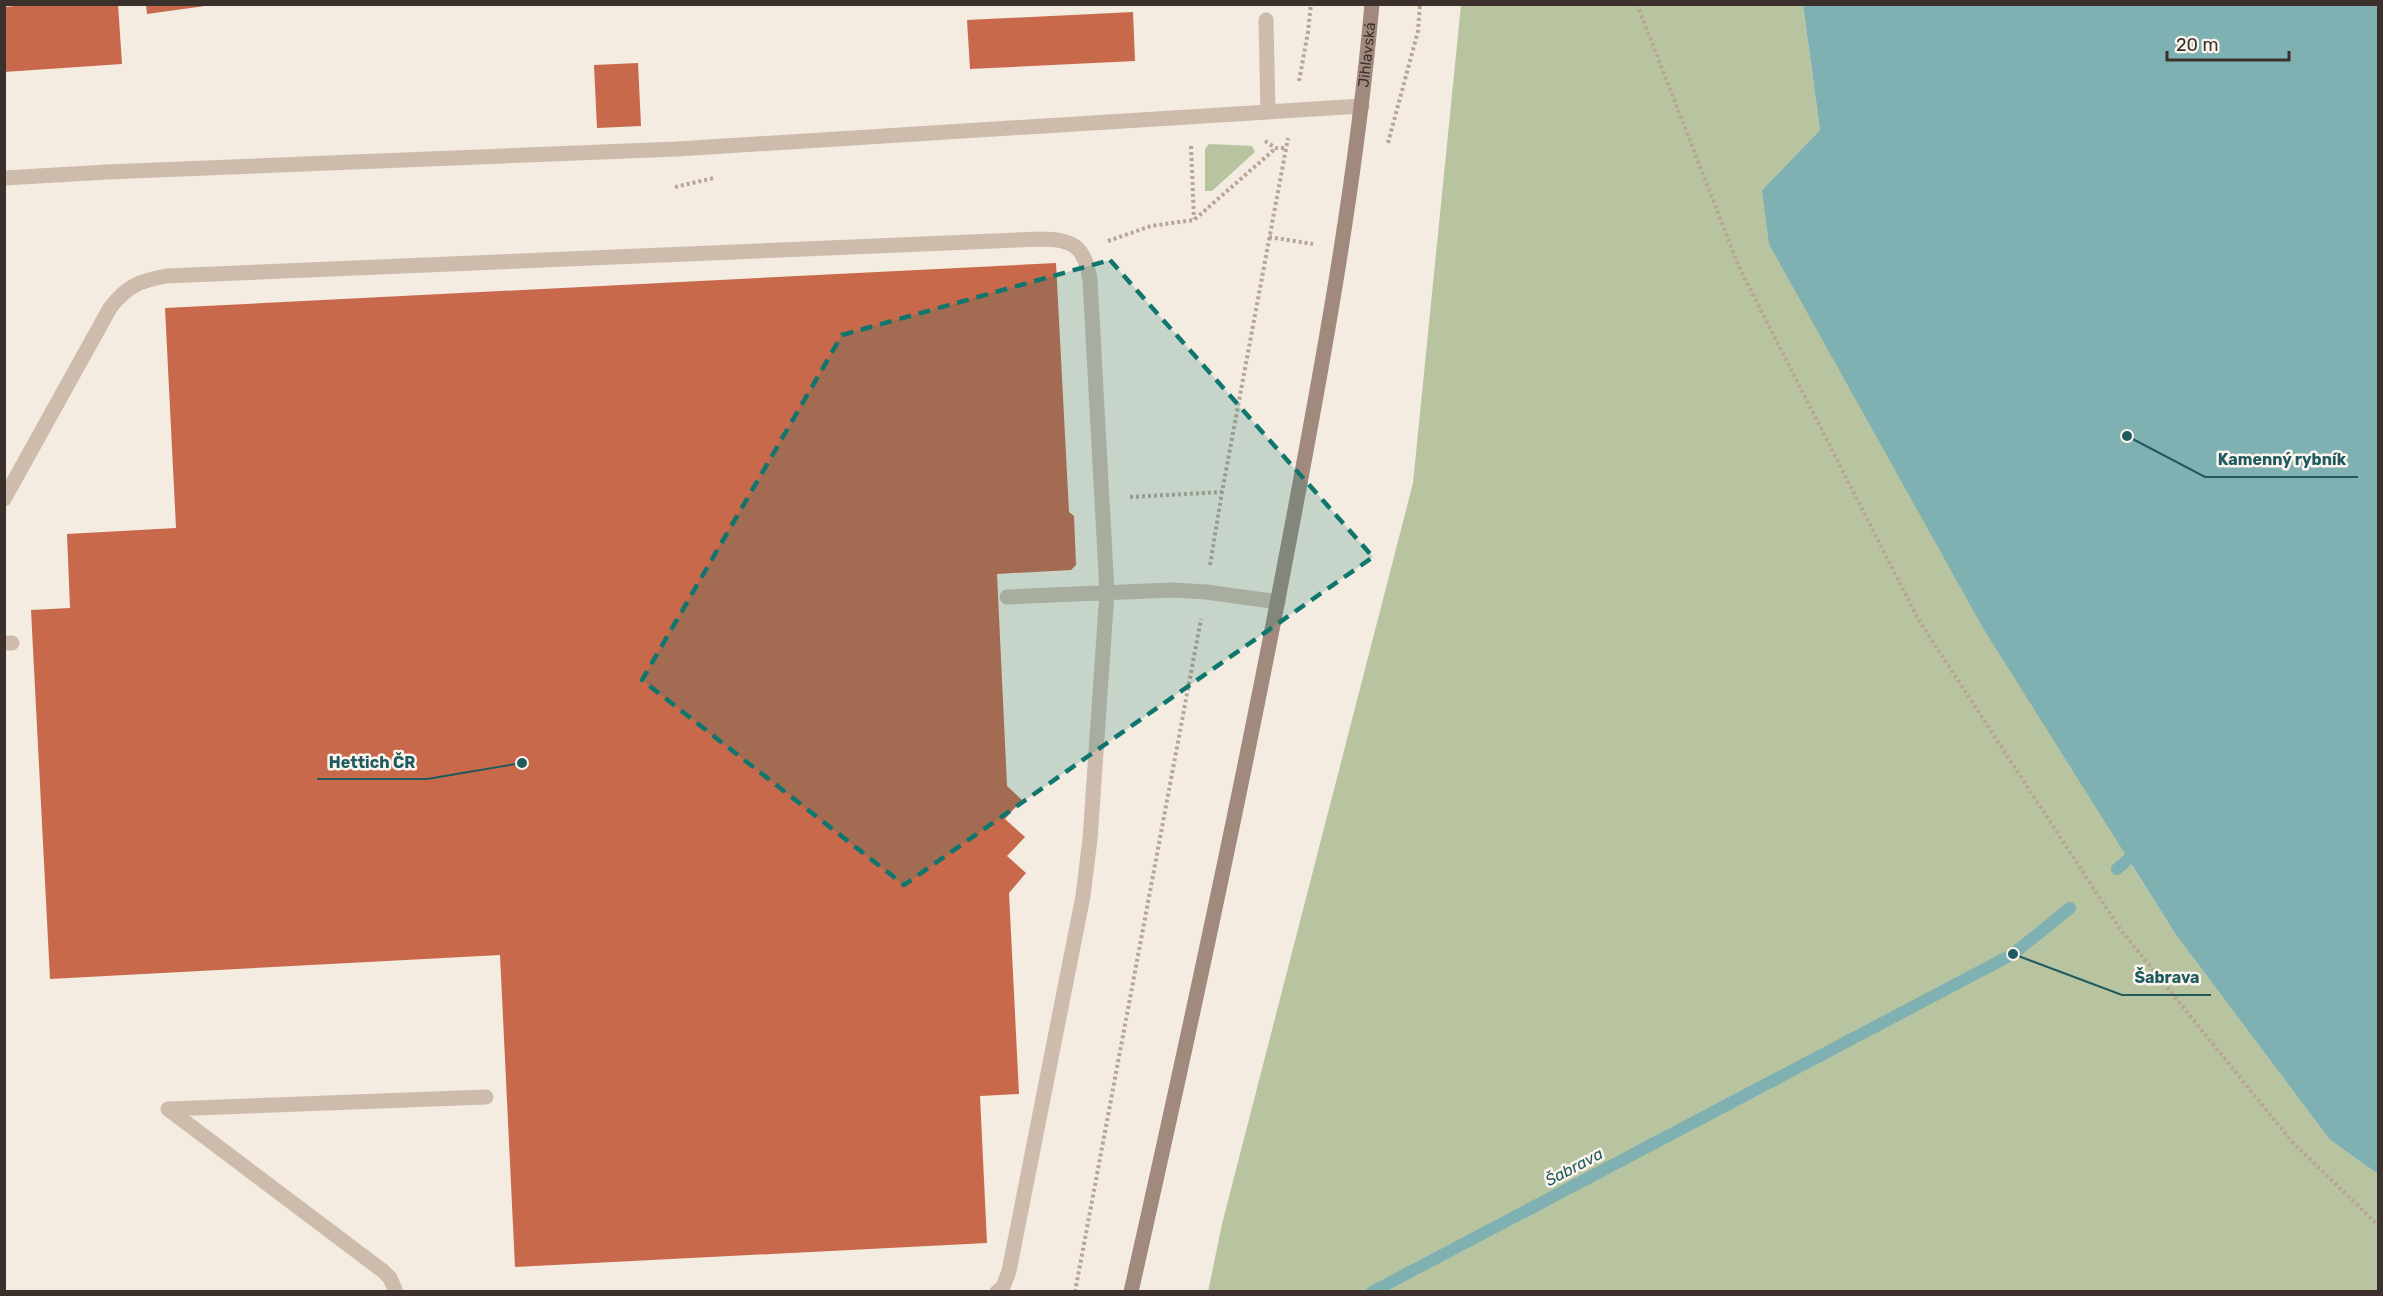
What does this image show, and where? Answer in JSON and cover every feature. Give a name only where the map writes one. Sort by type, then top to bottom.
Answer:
[{"type":"main road","name":"Jihlavská","points":[[1131,1292],[1186,1047],[1278,602],[1330,317],[1362,106],[1372,4]]},
{"type":"lane","points":[[1266,20],[1268,112]]},
{"type":"lane","points":[[4,178],[677,149],[1362,106]]},
{"type":"lane","points":[[4,499],[110,308],[132,285],[147,280],[166,276],[1040,239],[1058,239],[1073,244],[1082,251],[1088,265],[1090,280],[1107,592],[1090,839],[1086,877],[1009,1271],[1003,1287],[998,1292]]},
{"type":"lane","points":[[1007,597],[1172,590],[1206,592],[1278,602]]},
{"type":"lane","points":[[396,1292],[390,1278],[383,1271],[168,1109],[486,1097]]},
{"type":"path","points":[[1292,110],[1308,32],[1311,4]]},
{"type":"path","points":[[1386,151],[1418,31],[1420,4]]},
{"type":"path","points":[[1637,4],[1739,267],[1918,618],[2120,929],[2293,1143],[2379,1225]]},
{"type":"path","points":[[1191,141],[1194,220]]},
{"type":"path","points":[[1075,1292],[1206,592],[1222,492],[1286,148],[1276,148],[1194,220],[1151,226],[1082,251]]},
{"type":"path","points":[[1101,500],[1222,492]]},
{"type":"highlighted area","points":[[1110,260],[1373,557],[904,885],[642,680],[842,335]]},
{"type":"green space","points":[[1461,5],[1803,5],[1820,130],[1762,190],[2128,859],[2176,935],[2330,1140],[2378,1174],[2378,1291],[1208,1292],[1222,1224],[1413,483]]},
{"type":"green space","points":[[1209,144],[1252,146],[1255,152],[1212,191],[1205,191],[1205,149]]},
{"type":"water","points":[[1803,5],[2378,5],[2378,1174],[2330,1140],[2176,935],[1983,628],[1769,244],[1762,190],[1820,130]]},
{"type":"building","points":[[38,4],[118,4],[122,64],[4,72],[4,7]]},
{"type":"building","points":[[146,4],[205,4],[205,6],[147,14]]},
{"type":"building","points":[[1133,12],[1135,61],[970,69],[967,20]]},
{"type":"building","points":[[638,63],[641,126],[597,128],[594,65]]},
{"type":"building","points":[[1056,263],[1069,512],[1074,516],[1076,565],[1071,570],[997,574],[1007,786],[1022,800],[1005,819],[1025,837],[1007,856],[1026,873],[1009,893],[1019,1094],[980,1096],[987,1243],[515,1267],[500,955],[50,979],[31,610],[70,608],[67,534],[176,528],[165,308]]},
{"type":"waterway","name":"Šabrava","points":[[2117,869],[2139,850]]},
{"type":"waterway","name":"Šabrava","points":[[1372,1292],[2013,954],[2070,908]]},
{"type":"place","name":"Kamenný rybník","points":[[2127,436]]},
{"type":"place","name":"Hettich ČR","points":[[522,763]]},
{"type":"place","name":"Šabrava","points":[[2013,954]]}]
